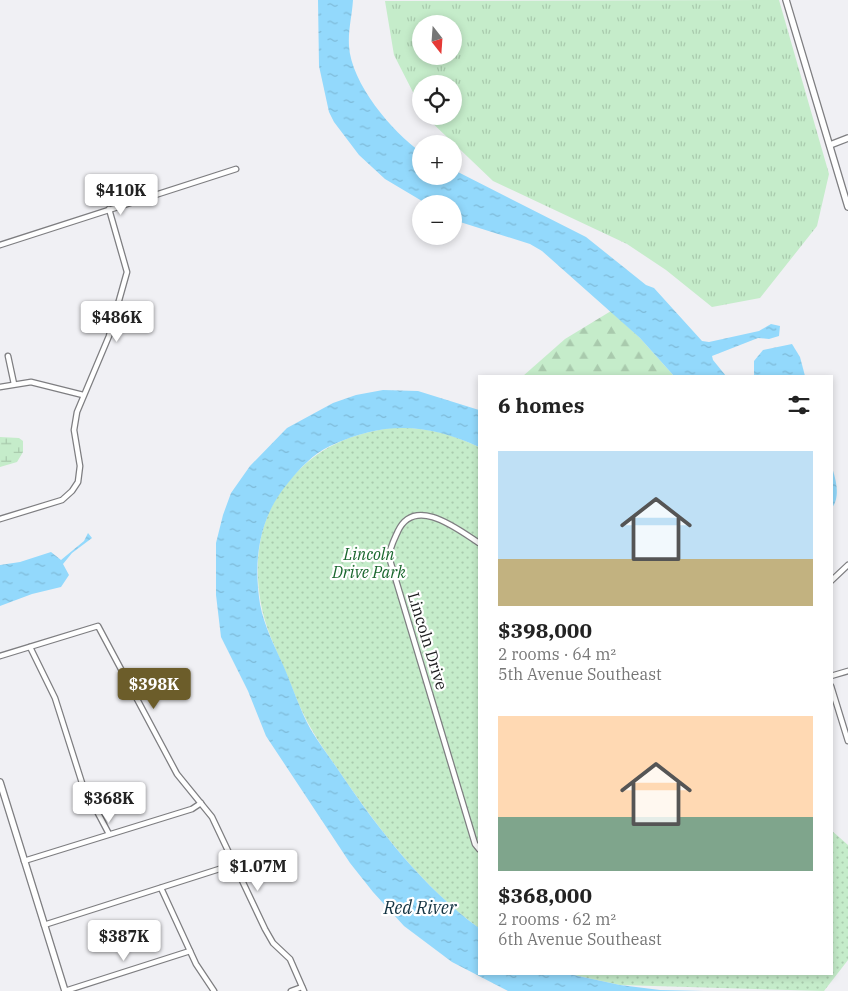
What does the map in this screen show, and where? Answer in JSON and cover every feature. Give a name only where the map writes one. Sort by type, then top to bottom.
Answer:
[{"type":"street","points":[[786,0],[848,207]]},
{"type":"street","points":[[830,145],[848,138]]},
{"type":"street","points":[[0,245],[236,169]]},
{"type":"street","points":[[0,519],[62,500],[72,491],[80,477],[74,430],[83,394],[109,336],[127,272],[109,209]]},
{"type":"street","points":[[8,356],[14,384]]},
{"type":"street","points":[[0,387],[30,382],[83,394]]},
{"type":"street","name":"Lincoln Drive","points":[[478,542],[449,523],[429,515],[410,518],[401,524],[390,549],[390,557],[401,595],[478,846]]},
{"type":"street","points":[[833,580],[848,565]]},
{"type":"street","points":[[0,656],[98,626],[177,774],[212,817],[268,936],[290,959],[303,989],[291,991]]},
{"type":"street","points":[[30,647],[55,698],[82,783],[109,834]]},
{"type":"street","points":[[833,675],[848,671]]},
{"type":"street","points":[[833,692],[848,741]]},
{"type":"street","points":[[0,782],[65,991],[190,951]]},
{"type":"street","points":[[24,861],[192,809],[201,803]]},
{"type":"street","points":[[44,925],[235,864]]},
{"type":"street","points":[[161,888],[202,975],[214,991]]},
{"type":"green space","points":[[779,0],[829,174],[817,226],[760,298],[712,307],[666,270],[627,244],[493,181],[462,151],[462,135],[445,135],[434,125],[462,125],[462,75],[412,75],[412,90],[394,55],[385,1]]},
{"type":"green space","points":[[611,311],[640,338],[673,375],[524,375],[565,339]]},
{"type":"green space","name":"Lincoln Drive Park","points":[[398,427],[440,432],[478,447],[478,927],[439,895],[404,857],[371,816],[322,747],[297,699],[271,637],[261,604],[258,572],[260,540],[270,510],[278,496],[299,470],[323,451],[350,438]]},
{"type":"green space","points":[[0,437],[19,438],[23,441],[23,452],[17,462],[0,467]]},
{"type":"green space","points":[[833,832],[848,845],[848,960],[824,991],[620,985],[574,975],[833,975]]},
{"type":"water","points":[[318,0],[353,0],[349,34],[351,60],[365,91],[375,105],[398,132],[412,145],[412,185],[462,185],[462,174],[586,237],[646,285],[654,288],[702,341],[709,342],[759,331],[771,324],[780,326],[779,336],[769,339],[758,338],[712,356],[725,375],[673,375],[640,338],[542,251],[530,244],[462,223],[462,195],[412,195],[385,179],[359,155],[334,122],[329,112],[319,66]]},
{"type":"water","points":[[792,344],[800,357],[805,375],[754,375],[754,361],[763,350]]},
{"type":"water","name":"Red River","points":[[383,390],[418,391],[478,410],[478,447],[441,433],[423,430],[405,428],[369,432],[330,446],[318,453],[297,472],[278,496],[270,510],[260,540],[257,571],[260,604],[270,636],[311,730],[371,816],[403,857],[439,895],[478,927],[478,975],[574,975],[620,985],[660,990],[704,991],[508,991],[452,962],[404,926],[373,892],[350,863],[266,736],[248,691],[221,637],[216,595],[216,543],[223,515],[231,493],[250,466],[287,428],[333,403],[356,395]]},
{"type":"water","points":[[833,471],[837,493],[833,506]]},
{"type":"water","points":[[88,533],[92,538],[72,553],[63,564],[69,575],[61,587],[32,594],[0,606],[0,565],[20,562],[51,552],[61,560],[84,541]]}]
